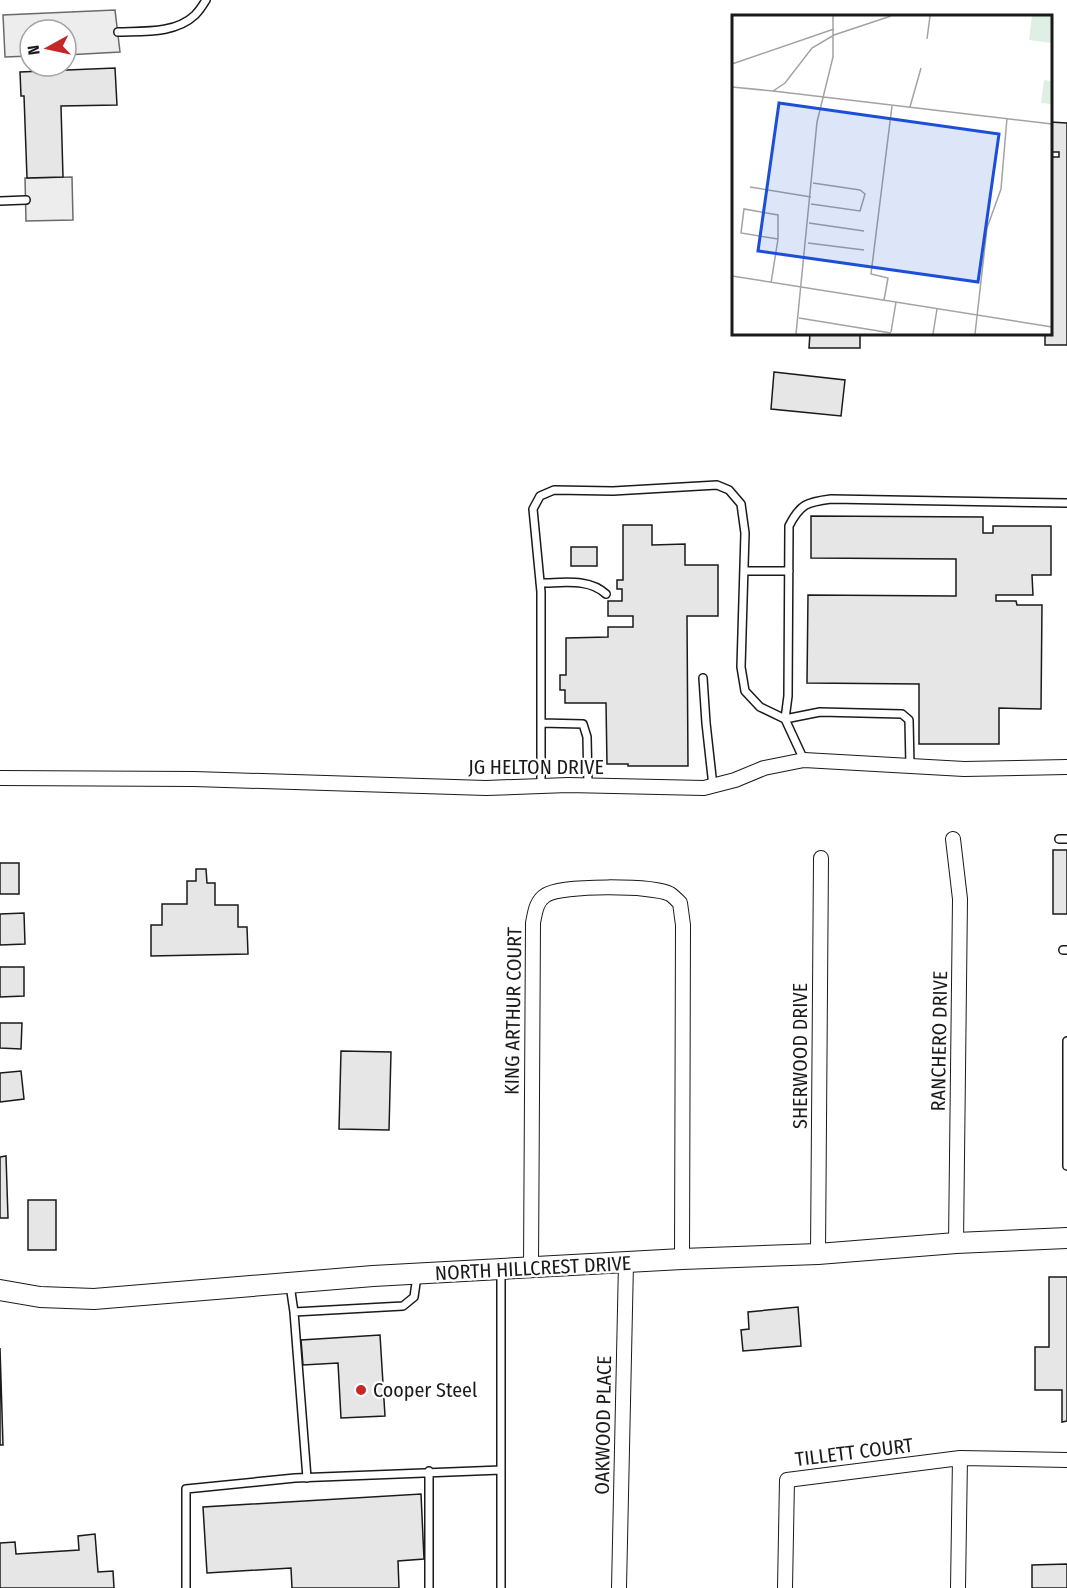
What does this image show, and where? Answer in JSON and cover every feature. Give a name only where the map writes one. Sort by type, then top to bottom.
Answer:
[{"type":"street","name":"JG HELTON DRIVE","points":[[0,777],[147,778],[486,788],[588,785],[705,788],[735,780],[764,768],[804,760],[964,769],[1067,767]]},
{"type":"street","name":"RANCHERO DRIVE","points":[[953,839],[960,899],[956,1243]]},
{"type":"street","name":"SHERWOOD DRIVE","points":[[818,1254],[821,858]]},
{"type":"street","name":"KING ARTHUR COURT","points":[[531,1267],[533,923],[537,903],[545,895],[559,890],[637,887],[669,893],[680,903],[683,925],[682,1259]]},
{"type":"street","name":"NORTH HILLCREST DRIVE","points":[[0,1290],[40,1297],[94,1299],[418,1274],[818,1254],[956,1243],[1067,1238]]},
{"type":"street","name":"OAKWOOD PLACE","points":[[619,1588],[626,1263]]},
{"type":"street","name":"TILLETT COURT","points":[[785,1588],[787,1480],[960,1458],[1067,1460]]},
{"type":"street","points":[[958,1588],[960,1458]]},
{"type":"lane","points":[[118,32],[158,30],[179,25],[195,15],[206,0]]},
{"type":"lane","points":[[0,201],[26,200]]},
{"type":"lane","points":[[541,786],[540,583],[533,509],[540,496],[554,490],[613,491],[717,485],[729,490],[741,504],[745,533],[741,667],[745,691],[760,707],[785,719],[820,712],[902,714],[909,720],[910,766]]},
{"type":"lane","points":[[804,760],[785,719],[788,696],[789,526],[796,512],[810,502],[831,500],[1067,503]]},
{"type":"lane","points":[[744,571],[789,571]]},
{"type":"lane","points":[[540,583],[584,583],[598,586],[606,594]]},
{"type":"lane","points":[[703,678],[713,786]]},
{"type":"lane","points":[[541,723],[583,724],[587,737],[588,785]]},
{"type":"lane","points":[[1067,1041],[1067,1166]]},
{"type":"lane","points":[[501,1269],[501,1588]]},
{"type":"lane","points":[[294,1312],[403,1306],[414,1297],[418,1274]]},
{"type":"lane","points":[[290,1283],[307,1478]]},
{"type":"lane","points":[[186,1588],[186,1488],[307,1478],[501,1470]]},
{"type":"lane","points":[[429,1472],[429,1588]]},
{"type":"shaded area","points":[[115,10],[120,52],[78,54],[78,18],[18,18],[18,56],[5,57],[3,15]]},
{"type":"shaded area","points":[[72,177],[73,220],[26,221],[25,178]]},
{"type":"building","points":[[115,68],[117,105],[61,106],[63,177],[27,178],[24,96],[21,96],[20,78],[78,78],[78,70]]},
{"type":"building","points":[[1052,122],[1067,123],[1067,345],[1045,345],[1045,334],[1052,334],[1052,157],[1059,157],[1059,152],[1052,152]]},
{"type":"building","points":[[810,334],[860,334],[860,348],[809,348]]},
{"type":"building","points":[[774,372],[845,380],[841,416],[771,409]]},
{"type":"building","points":[[811,516],[983,517],[983,533],[993,533],[993,526],[1051,526],[1051,575],[1032,575],[1033,595],[996,595],[996,601],[1016,601],[1017,605],[1042,605],[1041,709],[999,708],[999,744],[919,744],[919,684],[807,683],[808,595],[956,596],[956,559],[811,558]]},
{"type":"building","points":[[623,525],[652,525],[652,545],[685,544],[685,565],[718,565],[718,616],[687,616],[688,766],[607,764],[606,703],[565,703],[565,690],[560,690],[560,675],[566,675],[566,638],[608,637],[608,627],[633,627],[633,616],[608,616],[608,601],[622,601],[622,589],[617,589],[617,580],[623,580]]},
{"type":"building","points":[[571,547],[597,547],[597,566],[571,566]]},
{"type":"building","points":[[1053,850],[1067,850],[1067,914],[1053,914]]},
{"type":"building","points":[[0,863],[19,863],[19,894],[0,894]]},
{"type":"building","points":[[196,869],[206,869],[207,883],[215,883],[215,905],[238,905],[238,927],[247,927],[248,954],[151,956],[151,925],[162,925],[162,904],[187,904],[187,881],[196,881]]},
{"type":"building","points":[[24,913],[25,944],[0,945],[0,914]]},
{"type":"building","points":[[0,967],[24,967],[24,996],[0,997]]},
{"type":"building","points":[[0,1023],[22,1023],[21,1049],[0,1048]]},
{"type":"building","points":[[341,1051],[391,1052],[389,1130],[339,1129]]},
{"type":"building","points":[[21,1071],[24,1099],[0,1102],[0,1073]]},
{"type":"building","points":[[6,1156],[8,1218],[0,1218],[0,1157]]},
{"type":"building","points":[[28,1200],[56,1200],[56,1250],[28,1250]]},
{"type":"building","points":[[1049,1277],[1067,1277],[1067,1421],[1062,1422],[1062,1390],[1035,1390],[1035,1347],[1049,1347]]},
{"type":"building","points":[[798,1307],[801,1346],[743,1351],[741,1330],[749,1329],[748,1312]]},
{"type":"building","name":"Cooper Steel","points":[[380,1335],[385,1416],[341,1418],[338,1363],[303,1365],[301,1340]]},
{"type":"building","points":[[0,1348],[3,1445],[0,1445]]},
{"type":"building","points":[[421,1494],[424,1559],[398,1561],[399,1588],[292,1588],[291,1568],[207,1573],[203,1507]]},
{"type":"building","points":[[95,1534],[98,1572],[113,1571],[114,1588],[0,1588],[0,1543],[15,1542],[16,1554],[79,1550],[78,1536]]},
{"type":"building","points":[[1067,1564],[1067,1588],[1032,1588],[1032,1565]]},
{"type":"place","name":"Cooper Steel","points":[[361,1390]]}]
